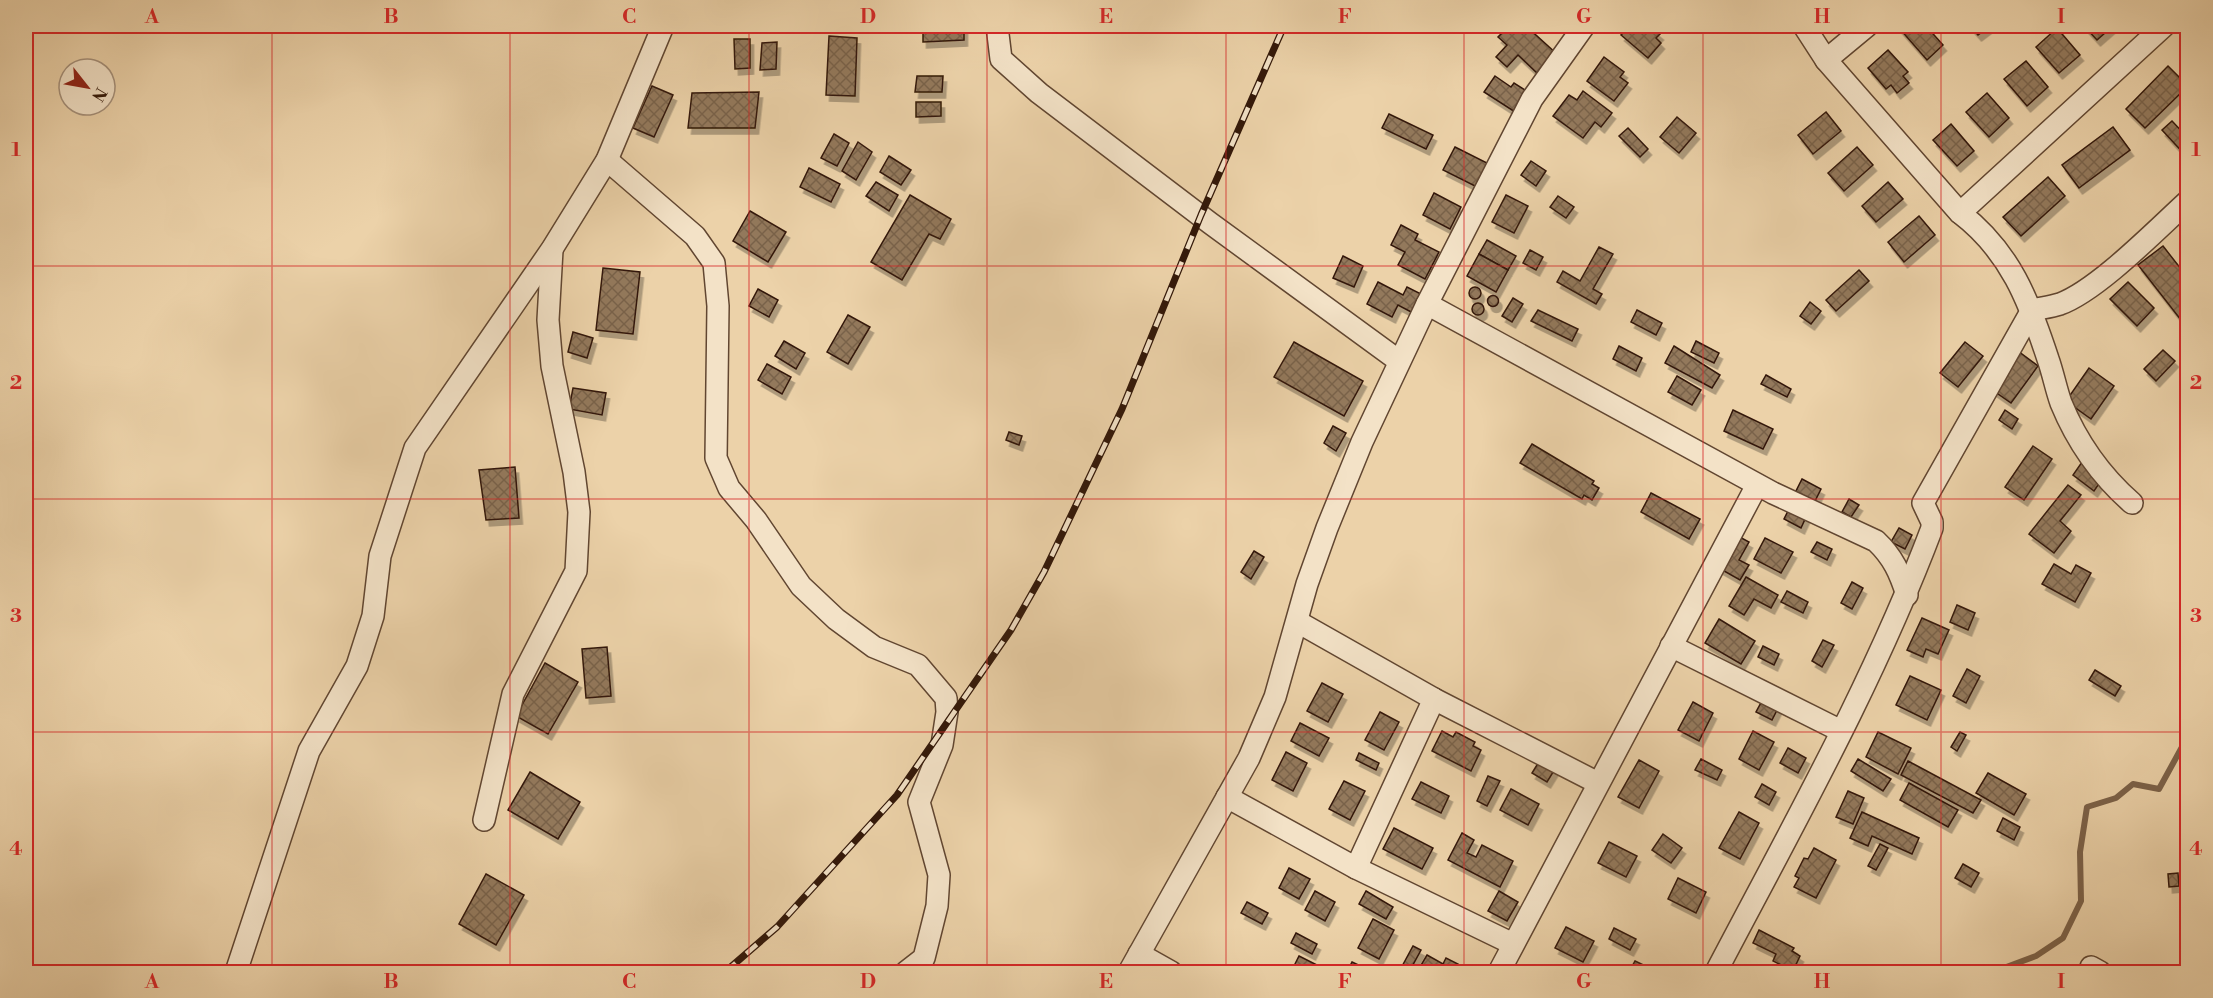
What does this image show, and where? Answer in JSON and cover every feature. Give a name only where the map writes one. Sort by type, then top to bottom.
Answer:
[{"type":"street","points":[[236,972],[309,751],[357,666],[373,616],[380,556],[415,448],[552,249],[607,160],[663,26]]},
{"type":"street","points":[[996,26],[1001,59],[1039,93],[1210,223],[1399,360]]},
{"type":"street","points":[[1129,972],[1249,758],[1275,697],[1307,584],[1327,528],[1399,360],[1532,99],[1584,26]]},
{"type":"street","points":[[1804,26],[1826,60],[1960,213],[1986,233],[2022,289],[2032,310],[2061,402],[2079,439],[2096,467],[2132,503]]},
{"type":"street","points":[[1826,60],[1868,26]]},
{"type":"street","points":[[1960,213],[2164,26]]},
{"type":"street","points":[[607,160],[695,236],[714,263],[718,306],[716,458],[729,488],[756,520],[801,586],[836,619],[874,647],[918,664],[946,698],[947,712],[942,745],[919,802],[939,875],[937,906],[924,958],[906,972]]},
{"type":"street","points":[[1716,972],[1841,731],[1907,595],[1932,528],[1932,522],[1923,503],[2032,310],[2060,304],[2084,290],[2132,252],[2187,201]]},
{"type":"street","points":[[484,820],[513,694],[576,571],[579,512],[552,366],[548,320],[552,249]]},
{"type":"street","points":[[1427,304],[1757,485],[1876,541],[1888,553],[1898,570],[1907,595]]},
{"type":"street","points":[[1499,972],[1757,485]]},
{"type":"street","points":[[1298,622],[1434,699],[1599,783]]},
{"type":"street","points":[[1671,646],[1841,731]]},
{"type":"street","points":[[1356,868],[1434,699]]},
{"type":"street","points":[[1227,797],[1356,868],[1513,944]]},
{"type":"street","points":[[1139,954],[1171,972]]},
{"type":"building","points":[[923,26],[964,26],[964,40],[923,42]]},
{"type":"building","points":[[1509,26],[1526,26],[1558,55],[1539,75],[1518,55],[1507,67],[1496,57],[1507,45],[1498,37]]},
{"type":"building","points":[[1629,26],[1650,26],[1660,34],[1656,38],[1661,43],[1648,58],[1621,35]]},
{"type":"building","points":[[1926,26],[1943,45],[1927,60],[1899,28]]},
{"type":"building","points":[[1970,26],[1990,26],[1978,35]]},
{"type":"building","points":[[2084,26],[2113,26],[2097,40]]},
{"type":"building","points":[[2057,28],[2080,55],[2059,73],[2036,47]]},
{"type":"building","points":[[829,36],[857,38],[855,96],[826,95]]},
{"type":"building","points":[[734,39],[750,39],[750,68],[735,69]]},
{"type":"building","points":[[777,42],[776,69],[760,70],[762,43]]},
{"type":"building","points":[[1888,50],[1908,72],[1903,76],[1909,83],[1897,93],[1891,85],[1886,89],[1868,68]]},
{"type":"building","points":[[1604,57],[1624,72],[1620,77],[1628,83],[1614,101],[1587,81]]},
{"type":"building","points":[[2026,61],[2048,87],[2027,106],[2004,79]]},
{"type":"building","points":[[2168,66],[2188,86],[2145,128],[2126,109]]},
{"type":"building","points":[[917,76],[943,76],[942,92],[915,92]]},
{"type":"building","points":[[1495,76],[1511,87],[1514,83],[1528,92],[1515,112],[1484,92]]},
{"type":"building","points":[[652,86],[673,95],[654,137],[633,128]]},
{"type":"building","points":[[1583,91],[1612,113],[1601,127],[1595,122],[1583,138],[1553,116],[1569,95],[1577,100]]},
{"type":"building","points":[[759,92],[755,128],[688,128],[692,93]]},
{"type":"building","points":[[1987,93],[2009,118],[1989,137],[1966,112]]},
{"type":"building","points":[[916,102],[941,102],[941,116],[916,117]]},
{"type":"building","points":[[1826,112],[1841,131],[1813,154],[1798,135]]},
{"type":"building","points":[[1389,114],[1433,135],[1426,149],[1382,128]]},
{"type":"building","points":[[1677,117],[1696,133],[1679,153],[1660,137]]},
{"type":"building","points":[[2172,121],[2188,138],[2187,157],[2162,130]]},
{"type":"building","points":[[1951,124],[1974,151],[1957,166],[1933,140]]},
{"type":"building","points":[[2113,127],[2130,150],[2079,188],[2062,165]]},
{"type":"building","points":[[1628,128],[1648,149],[1640,157],[1619,136]]},
{"type":"building","points":[[834,134],[849,143],[837,166],[821,158]]},
{"type":"building","points":[[858,142],[872,152],[856,180],[842,171]]},
{"type":"building","points":[[1455,147],[1493,166],[1481,189],[1443,170]]},
{"type":"building","points":[[1857,147],[1873,165],[1844,191],[1828,173]]},
{"type":"building","points":[[889,156],[911,170],[901,185],[880,172]]},
{"type":"building","points":[[1531,161],[1546,171],[1536,186],[1521,175]]},
{"type":"building","points":[[809,168],[840,184],[831,202],[800,187]]},
{"type":"building","points":[[2048,177],[2065,196],[2021,236],[2003,217]]},
{"type":"building","points":[[876,182],[898,195],[889,211],[866,196]]},
{"type":"building","points":[[1888,182],[1903,199],[1876,222],[1862,206]]},
{"type":"building","points":[[1434,193],[1461,207],[1450,229],[1423,215]]},
{"type":"building","points":[[910,195],[951,219],[940,239],[929,234],[902,280],[871,262]]},
{"type":"building","points":[[1506,195],[1528,206],[1514,233],[1492,222]]},
{"type":"building","points":[[1558,196],[1574,207],[1566,218],[1550,207]]},
{"type":"building","points":[[750,211],[786,232],[768,262],[733,241]]},
{"type":"building","points":[[1919,216],[1935,235],[1904,262],[1888,242]]},
{"type":"building","points":[[1401,225],[1418,234],[1415,240],[1439,252],[1425,279],[1398,265],[1405,252],[1391,245]]},
{"type":"building","points":[[1487,240],[1516,256],[1508,270],[1479,254]]},
{"type":"building","points":[[2163,246],[2188,278],[2188,329],[2138,265]]},
{"type":"building","points":[[1599,247],[1613,254],[1593,289],[1602,294],[1596,304],[1557,282],[1563,271],[1580,281]]},
{"type":"building","points":[[1530,250],[1543,257],[1536,270],[1523,263]]},
{"type":"building","points":[[1479,254],[1508,270],[1496,292],[1467,276]]},
{"type":"building","points":[[1343,256],[1363,266],[1354,287],[1333,278]]},
{"type":"building","points":[[603,268],[640,272],[633,334],[596,330]]},
{"type":"building","points":[[1859,270],[1869,281],[1836,311],[1826,300]]},
{"type":"building","points":[[1378,282],[1403,295],[1407,287],[1423,295],[1413,313],[1398,305],[1392,317],[1367,304]]},
{"type":"building","points":[[2128,282],[2154,308],[2137,326],[2110,299]]},
{"type":"building","points":[[1477,287],[1481,293],[1477,299],[1473,299],[1469,291]]},
{"type":"building","points":[[758,289],[778,300],[769,317],[749,306]]},
{"type":"building","points":[[1493,295],[1499,301],[1493,307],[1487,301]]},
{"type":"building","points":[[1513,298],[1523,304],[1512,322],[1502,316]]},
{"type":"building","points":[[1810,302],[1821,311],[1811,324],[1800,316]]},
{"type":"building","points":[[1478,303],[1484,309],[1478,315],[1472,309]]},
{"type":"building","points":[[1538,310],[1578,329],[1572,341],[1531,321]]},
{"type":"building","points":[[1637,310],[1662,323],[1656,335],[1631,322]]},
{"type":"building","points":[[848,315],[870,327],[848,364],[827,352]]},
{"type":"building","points":[[573,332],[593,338],[587,358],[568,352]]},
{"type":"building","points":[[784,341],[805,353],[796,369],[775,356]]},
{"type":"building","points":[[1696,341],[1719,353],[1714,363],[1691,352]]},
{"type":"building","points":[[1294,342],[1363,381],[1344,416],[1274,377]]},
{"type":"building","points":[[1965,342],[1983,356],[1958,387],[1940,373]]},
{"type":"building","points":[[1619,346],[1642,358],[1636,371],[1613,359]]},
{"type":"building","points":[[1674,346],[1720,375],[1712,388],[1665,363]]},
{"type":"building","points":[[2163,350],[2175,361],[2156,381],[2144,369]]},
{"type":"building","points":[[2018,351],[2038,366],[2011,403],[1991,389]]},
{"type":"building","points":[[767,364],[791,377],[782,394],[758,380]]},
{"type":"building","points":[[2089,368],[2114,386],[2091,419],[2066,401]]},
{"type":"building","points":[[1766,375],[1791,389],[1787,397],[1761,384]]},
{"type":"building","points":[[1677,376],[1701,390],[1692,405],[1668,392]]},
{"type":"building","points":[[573,388],[606,393],[602,415],[569,409]]},
{"type":"building","points":[[1733,410],[1773,429],[1763,449],[1724,431]]},
{"type":"building","points":[[2005,410],[2018,419],[2012,429],[1999,420]]},
{"type":"building","points":[[1333,426],[1346,433],[1336,451],[1324,443]]},
{"type":"building","points":[[1009,432],[1022,436],[1019,445],[1006,440]]},
{"type":"building","points":[[1532,444],[1594,481],[1592,484],[1599,488],[1592,500],[1584,495],[1582,499],[1520,463]]},
{"type":"building","points":[[2033,446],[2052,459],[2024,500],[2005,487]]},
{"type":"building","points":[[2082,462],[2103,478],[2094,491],[2073,475]]},
{"type":"building","points":[[515,467],[519,518],[486,520],[479,470]]},
{"type":"building","points":[[1802,479],[1821,489],[1813,505],[1794,495]]},
{"type":"building","points":[[2068,485],[2081,495],[2060,521],[2071,531],[2054,553],[2029,534]]},
{"type":"building","points":[[1651,493],[1700,519],[1689,539],[1641,512]]},
{"type":"building","points":[[1849,499],[1859,505],[1851,517],[1842,512]]},
{"type":"building","points":[[1789,509],[1806,517],[1801,528],[1784,519]]},
{"type":"building","points":[[1899,528],[1912,535],[1905,549],[1891,542]]},
{"type":"building","points":[[1736,535],[1749,542],[1739,560],[1749,565],[1740,580],[1717,567]]},
{"type":"building","points":[[1765,538],[1793,552],[1781,573],[1754,559]]},
{"type":"building","points":[[1817,542],[1832,549],[1827,560],[1811,552]]},
{"type":"building","points":[[1254,551],[1264,557],[1251,579],[1241,572]]},
{"type":"building","points":[[2054,564],[2071,574],[2076,565],[2091,573],[2075,602],[2042,584]]},
{"type":"building","points":[[1746,577],[1778,595],[1771,608],[1754,599],[1744,615],[1729,606]]},
{"type":"building","points":[[1852,582],[1863,588],[1852,609],[1841,603]]},
{"type":"building","points":[[1787,591],[1808,602],[1803,613],[1781,602]]},
{"type":"building","points":[[1957,605],[1975,613],[1968,630],[1950,622]]},
{"type":"building","points":[[1922,618],[1949,630],[1938,654],[1926,649],[1923,657],[1907,650]]},
{"type":"building","points":[[1719,619],[1755,641],[1741,664],[1705,643]]},
{"type":"building","points":[[1823,640],[1834,645],[1822,667],[1812,661]]},
{"type":"building","points":[[1763,646],[1779,654],[1774,665],[1758,657]]},
{"type":"building","points":[[607,647],[611,696],[586,698],[582,649]]},
{"type":"building","points":[[545,663],[578,682],[548,734],[516,716]]},
{"type":"building","points":[[1967,669],[1980,676],[1966,703],[1953,696]]},
{"type":"building","points":[[2095,670],[2121,686],[2115,696],[2089,680]]},
{"type":"building","points":[[1910,676],[1941,690],[1927,720],[1896,705]]},
{"type":"building","points":[[1322,683],[1343,694],[1328,722],[1307,711]]},
{"type":"building","points":[[1763,699],[1779,706],[1772,720],[1756,712]]},
{"type":"building","points":[[1693,702],[1713,713],[1699,741],[1678,730]]},
{"type":"building","points":[[1380,712],[1399,722],[1384,750],[1365,740]]},
{"type":"building","points":[[1300,723],[1329,738],[1319,756],[1291,741]]},
{"type":"building","points":[[1442,731],[1453,737],[1456,732],[1475,742],[1473,746],[1481,750],[1471,771],[1432,751]]},
{"type":"building","points":[[1753,731],[1774,742],[1759,770],[1739,759]]},
{"type":"building","points":[[1878,732],[1911,748],[1898,774],[1866,757]]},
{"type":"building","points":[[1960,732],[1966,735],[1957,751],[1951,747]]},
{"type":"building","points":[[1788,748],[1806,758],[1798,773],[1780,763]]},
{"type":"building","points":[[1286,752],[1307,763],[1293,791],[1272,780]]},
{"type":"building","points":[[1359,753],[1379,763],[1376,770],[1356,760]]},
{"type":"building","points":[[1701,759],[1722,770],[1717,780],[1695,770]]},
{"type":"building","points":[[1858,759],[1891,779],[1883,791],[1851,771]]},
{"type":"building","points":[[1540,760],[1555,769],[1547,782],[1532,773]]},
{"type":"building","points":[[1639,760],[1659,771],[1639,808],[1618,797]]},
{"type":"building","points":[[1908,761],[1981,800],[1973,813],[1901,775]]},
{"type":"building","points":[[530,772],[580,802],[558,839],[508,810]]},
{"type":"building","points":[[1988,773],[2026,794],[2014,815],[1976,793]]},
{"type":"building","points":[[1488,776],[1500,781],[1487,806],[1477,801]]},
{"type":"building","points":[[1344,781],[1365,791],[1350,820],[1329,809]]},
{"type":"building","points":[[1421,782],[1449,796],[1441,813],[1412,799]]},
{"type":"building","points":[[1909,783],[1958,810],[1948,827],[1900,800]]},
{"type":"building","points":[[1762,784],[1776,792],[1769,805],[1755,797]]},
{"type":"building","points":[[1511,789],[1539,804],[1528,825],[1500,810]]},
{"type":"building","points":[[1848,791],[1864,798],[1853,824],[1836,817]]},
{"type":"building","points":[[1739,812],[1759,823],[1740,859],[1719,848]]},
{"type":"building","points":[[1862,812],[1919,838],[1912,854],[1872,836],[1868,846],[1850,838]]},
{"type":"building","points":[[2003,818],[2020,827],[2014,840],[1997,831]]},
{"type":"building","points":[[1394,828],[1433,848],[1422,869],[1383,849]]},
{"type":"building","points":[[1462,833],[1474,840],[1467,853],[1476,857],[1482,845],[1513,861],[1500,887],[1448,860]]},
{"type":"building","points":[[1663,834],[1682,848],[1671,863],[1652,850]]},
{"type":"building","points":[[1609,842],[1637,856],[1626,877],[1598,863]]},
{"type":"building","points":[[1880,844],[1888,848],[1876,870],[1868,866]]},
{"type":"building","points":[[1814,848],[1836,860],[1816,898],[1794,887],[1799,878],[1795,876],[1804,858],[1808,859]]},
{"type":"building","points":[[1963,864],[1979,873],[1971,887],[1955,878]]},
{"type":"building","points":[[1289,868],[1310,879],[1299,899],[1279,888]]},
{"type":"building","points":[[2178,873],[2179,886],[2169,887],[2168,874]]},
{"type":"building","points":[[486,874],[524,895],[496,945],[459,924]]},
{"type":"building","points":[[1678,878],[1706,892],[1696,913],[1668,899]]},
{"type":"building","points":[[1315,891],[1335,902],[1325,921],[1305,910]]},
{"type":"building","points":[[1366,891],[1393,907],[1386,919],[1359,904]]},
{"type":"building","points":[[1499,891],[1518,902],[1507,921],[1488,911]]},
{"type":"building","points":[[1247,902],[1268,913],[1262,924],[1241,913]]},
{"type":"building","points":[[1373,919],[1394,930],[1379,959],[1358,948]]},
{"type":"building","points":[[1566,927],[1594,941],[1583,962],[1555,948]]},
{"type":"building","points":[[1614,928],[1636,939],[1630,950],[1609,939]]},
{"type":"building","points":[[1759,930],[1794,948],[1792,951],[1800,956],[1793,971],[1773,961],[1776,954],[1753,943]]},
{"type":"building","points":[[1296,933],[1317,944],[1312,954],[1291,943]]},
{"type":"building","points":[[1413,946],[1421,950],[1409,972],[1400,970]]},
{"type":"building","points":[[1427,955],[1443,964],[1446,958],[1458,964],[1454,972],[1417,972]]},
{"type":"building","points":[[1299,956],[1321,967],[1318,972],[1291,972]]},
{"type":"building","points":[[1635,961],[1658,972],[1629,972]]},
{"type":"building","points":[[1352,962],[1373,972],[1347,972]]},
{"type":"building","points":[[1279,965],[1291,972],[1275,972]]},
{"type":"waterway","points":[[1993,972],[2036,956],[2063,938],[2081,901],[2080,852],[2087,807],[2116,798],[2133,784],[2159,789],[2188,736]]},
{"type":"railway","points":[[725,972],[777,927],[897,795],[1011,630],[1044,572],[1122,409],[1201,215],[1284,26]]}]
